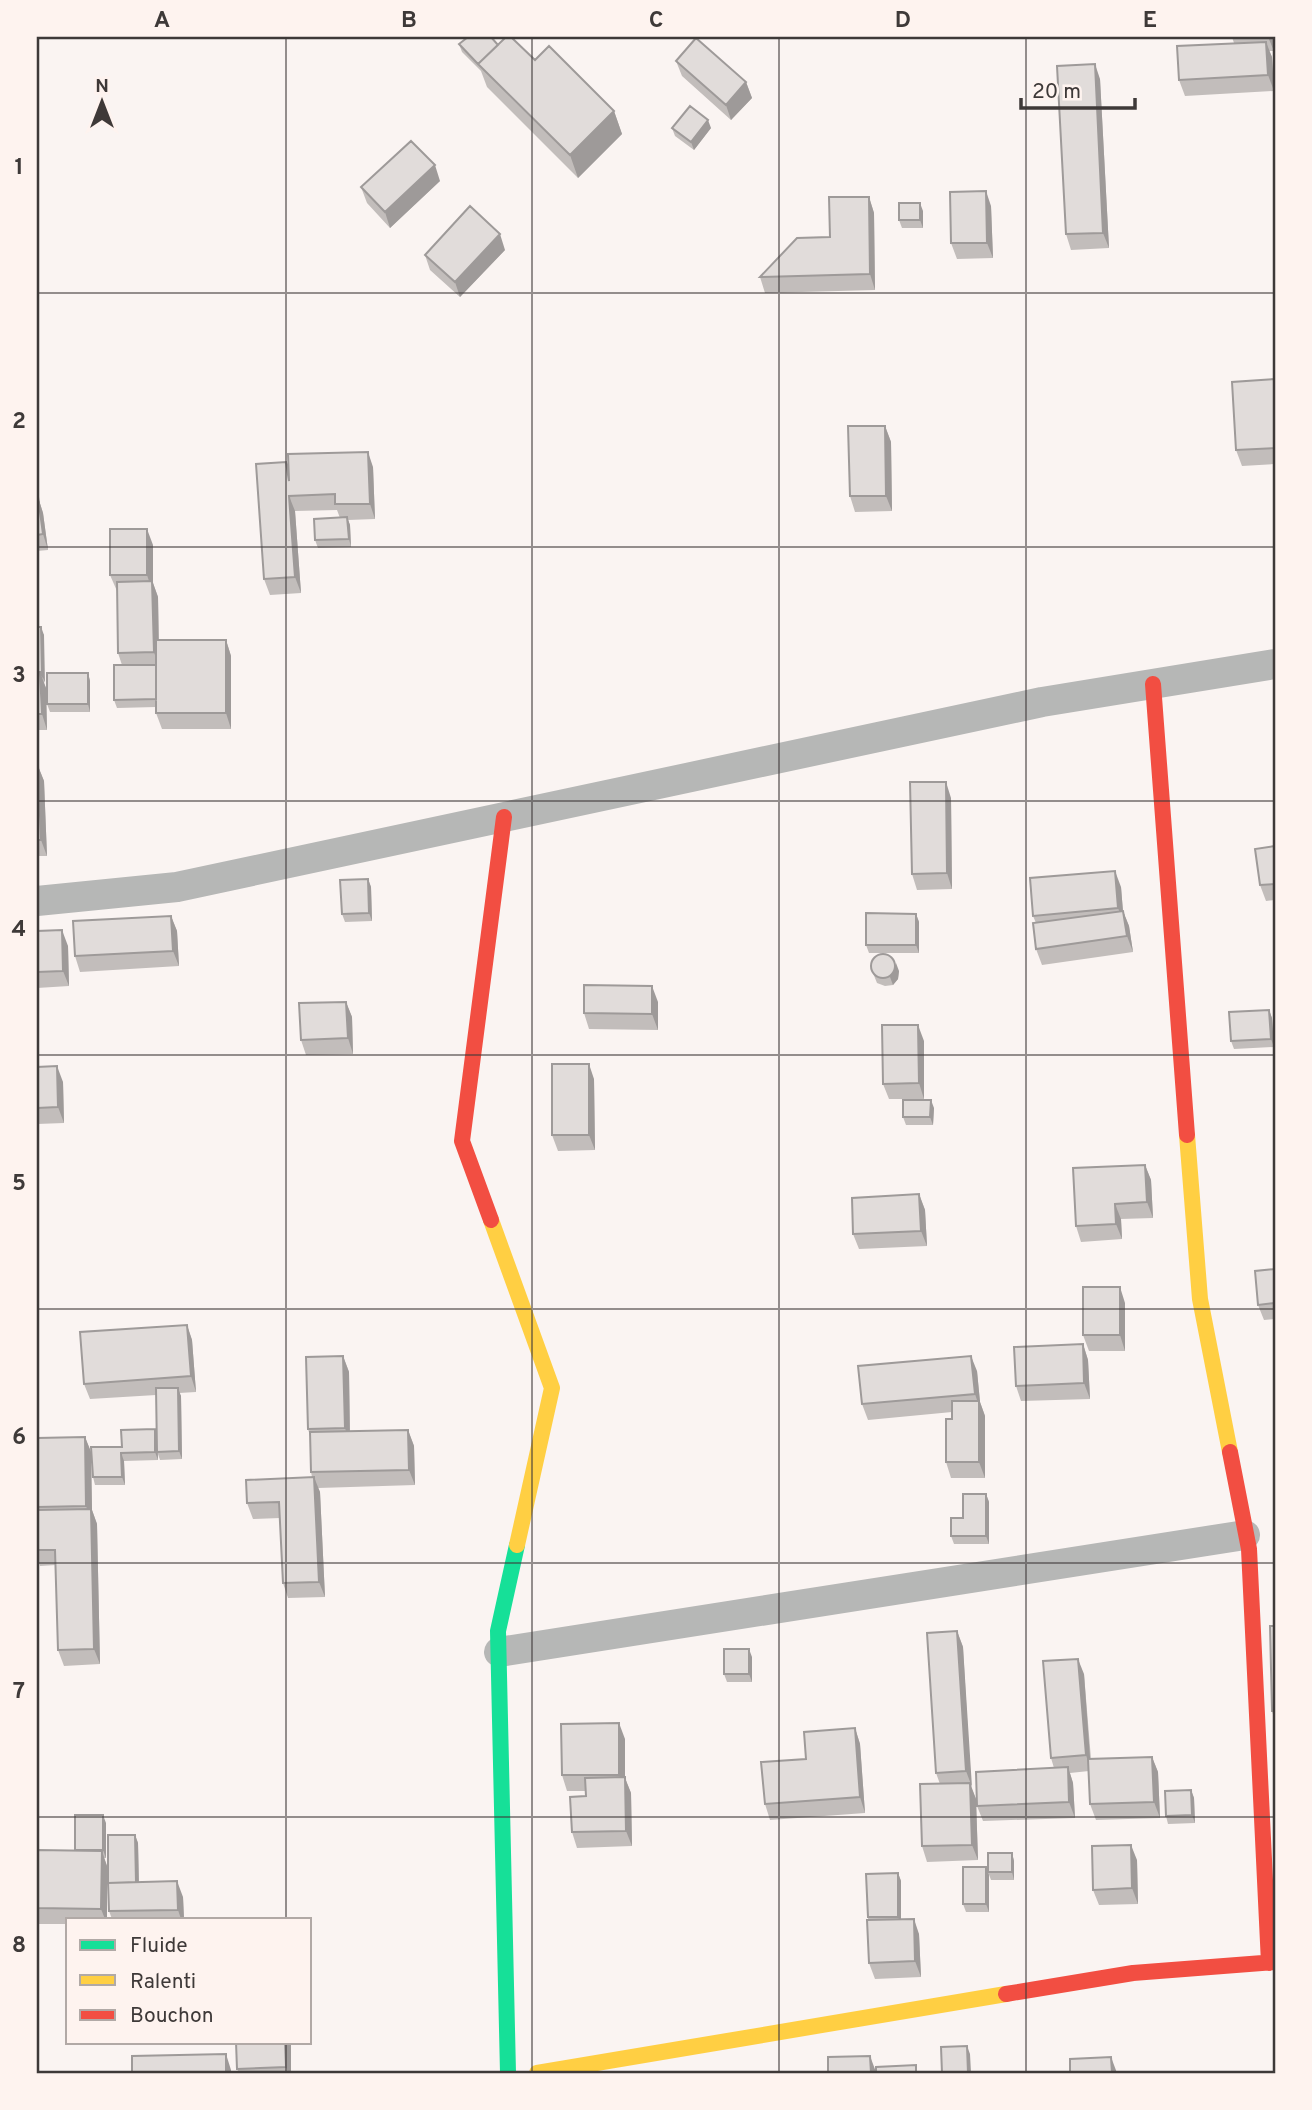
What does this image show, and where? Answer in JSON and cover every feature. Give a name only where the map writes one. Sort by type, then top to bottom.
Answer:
[{"type":"street","points":[[37,901],[177,887],[1042,702],[1275,664]]},
{"type":"street","points":[[537,2073],[1133,1973],[1272,1962],[1249,1549],[1200,1299],[1153,684]]},
{"type":"street","points":[[504,817],[462,1141],[552,1388],[498,1631],[509,2073]]},
{"type":"street","points":[[499,1652],[1245,1535]]},
{"type":"building","points":[[468,37],[491,37],[498,45],[478,64],[459,44]]},
{"type":"building","points":[[506,37],[511,37],[535,60],[549,46],[614,111],[570,155],[478,64]]},
{"type":"building","points":[[696,38],[746,82],[726,105],[676,61]]},
{"type":"building","points":[[1266,42],[1268,75],[1179,80],[1177,46]]},
{"type":"building","points":[[1095,64],[1103,233],[1066,234],[1057,66]]},
{"type":"building","points":[[690,106],[708,120],[691,142],[672,128]]},
{"type":"building","points":[[411,141],[435,165],[385,212],[361,187]]},
{"type":"building","points":[[986,191],[987,243],[951,243],[950,192]]},
{"type":"building","points":[[829,197],[869,197],[870,274],[760,277],[797,238],[830,237]]},
{"type":"building","points":[[899,203],[920,203],[920,220],[899,220]]},
{"type":"building","points":[[470,206],[500,234],[455,282],[425,255]]},
{"type":"building","points":[[1275,379],[1275,448],[1236,450],[1232,382]]},
{"type":"building","points":[[848,426],[885,426],[886,496],[850,496]]},
{"type":"building","points":[[368,452],[370,504],[335,504],[335,494],[289,496],[295,577],[264,579],[256,464],[286,462],[289,481],[288,454]]},
{"type":"building","points":[[37,498],[43,534],[37,535]]},
{"type":"building","points":[[347,517],[349,539],[315,540],[314,519]]},
{"type":"building","points":[[110,529],[147,529],[147,575],[110,575]]},
{"type":"building","points":[[152,581],[154,652],[118,653],[117,582]]},
{"type":"building","points":[[37,627],[41,627],[42,675],[37,672]]},
{"type":"building","points":[[156,640],[226,640],[226,713],[156,713]]},
{"type":"building","points":[[114,665],[156,665],[156,699],[114,700]]},
{"type":"building","points":[[37,672],[40,672],[42,714],[37,714]]},
{"type":"building","points":[[47,673],[88,673],[88,704],[47,704]]},
{"type":"building","points":[[38,766],[41,840],[37,840]]},
{"type":"building","points":[[910,782],[946,782],[947,873],[912,874]]},
{"type":"building","points":[[1275,846],[1275,884],[1260,885],[1255,849]]},
{"type":"building","points":[[1115,871],[1118,908],[1033,916],[1030,878]]},
{"type":"building","points":[[368,879],[369,913],[342,914],[340,880]]},
{"type":"building","points":[[1123,911],[1127,936],[1036,949],[1033,923]]},
{"type":"building","points":[[866,913],[916,914],[916,945],[866,945]]},
{"type":"building","points":[[171,916],[173,951],[75,956],[73,921]]},
{"type":"building","points":[[62,930],[63,971],[37,972],[37,931]]},
{"type":"building","points":[[878,954],[888,954],[895,961],[895,971],[888,978],[878,978],[871,971],[871,961]]},
{"type":"building","points":[[584,985],[652,986],[652,1014],[584,1013]]},
{"type":"building","points":[[346,1002],[348,1038],[301,1040],[299,1003]]},
{"type":"building","points":[[1269,1010],[1271,1039],[1231,1041],[1229,1012]]},
{"type":"building","points":[[882,1025],[918,1025],[919,1083],[883,1084]]},
{"type":"building","points":[[552,1064],[589,1064],[589,1135],[552,1135]]},
{"type":"building","points":[[57,1066],[58,1107],[37,1108],[37,1067]]},
{"type":"building","points":[[903,1100],[931,1100],[930,1117],[903,1117]]},
{"type":"building","points":[[1145,1165],[1147,1202],[1115,1204],[1116,1224],[1076,1226],[1073,1168]]},
{"type":"building","points":[[919,1194],[921,1231],[853,1234],[852,1198]]},
{"type":"building","points":[[1275,1269],[1275,1303],[1258,1305],[1255,1271]]},
{"type":"building","points":[[1083,1287],[1120,1287],[1120,1335],[1083,1335]]},
{"type":"building","points":[[187,1325],[191,1376],[84,1384],[80,1332]]},
{"type":"building","points":[[1083,1344],[1084,1383],[1016,1386],[1014,1347]]},
{"type":"building","points":[[343,1356],[345,1428],[308,1429],[306,1357]]},
{"type":"building","points":[[971,1356],[975,1394],[862,1404],[858,1366]]},
{"type":"building","points":[[156,1388],[178,1388],[179,1451],[157,1452]]},
{"type":"building","points":[[952,1401],[979,1401],[979,1462],[946,1462],[946,1419],[952,1419]]},
{"type":"building","points":[[155,1429],[155,1452],[121,1453],[122,1477],[93,1477],[91,1447],[122,1447],[121,1430]]},
{"type":"building","points":[[408,1430],[409,1470],[311,1472],[310,1432]]},
{"type":"building","points":[[85,1437],[86,1506],[37,1507],[37,1438]]},
{"type":"building","points":[[314,1477],[319,1582],[283,1583],[279,1502],[247,1503],[246,1480]]},
{"type":"building","points":[[963,1494],[986,1494],[986,1536],[951,1536],[951,1518],[963,1518]]},
{"type":"building","points":[[91,1509],[94,1649],[58,1650],[55,1550],[37,1550],[37,1510]]},
{"type":"building","points":[[1270,1626],[1275,1626],[1275,1711],[1272,1711]]},
{"type":"building","points":[[957,1631],[966,1771],[936,1773],[927,1633]]},
{"type":"building","points":[[724,1649],[749,1649],[749,1674],[724,1674]]},
{"type":"building","points":[[1078,1659],[1086,1755],[1051,1758],[1043,1661]]},
{"type":"building","points":[[619,1723],[619,1775],[562,1775],[561,1724]]},
{"type":"building","points":[[855,1728],[860,1797],[765,1804],[761,1762],[806,1759],[804,1732]]},
{"type":"building","points":[[1152,1757],[1154,1802],[1090,1804],[1088,1759]]},
{"type":"building","points":[[1068,1767],[1069,1802],[977,1806],[976,1772]]},
{"type":"building","points":[[625,1777],[626,1831],[572,1832],[570,1797],[586,1796],[585,1778]]},
{"type":"building","points":[[970,1783],[972,1845],[922,1846],[920,1784]]},
{"type":"building","points":[[1191,1790],[1192,1815],[1166,1816],[1165,1791]]},
{"type":"building","points":[[75,1815],[103,1815],[103,1850],[75,1850]]},
{"type":"building","points":[[108,1835],[135,1835],[136,1882],[108,1883]]},
{"type":"building","points":[[1131,1845],[1132,1888],[1093,1890],[1092,1846]]},
{"type":"building","points":[[37,1850],[102,1851],[101,1909],[37,1908]]},
{"type":"building","points":[[988,1853],[1012,1853],[1012,1872],[988,1872]]},
{"type":"building","points":[[963,1867],[986,1867],[986,1904],[963,1904]]},
{"type":"building","points":[[898,1873],[898,1917],[868,1917],[866,1874]]},
{"type":"building","points":[[177,1881],[178,1910],[109,1911],[108,1883]]},
{"type":"building","points":[[914,1919],[915,1961],[869,1963],[867,1920]]},
{"type":"building","points":[[236,2044],[285,2044],[286,2067],[237,2069]]},
{"type":"building","points":[[967,2046],[968,2073],[942,2073],[941,2047]]},
{"type":"building","points":[[226,2054],[226,2073],[132,2073],[132,2056]]},
{"type":"building","points":[[870,2056],[871,2073],[828,2073],[828,2057]]},
{"type":"building","points":[[1111,2057],[1112,2073],[1070,2073],[1070,2059]]},
{"type":"building","points":[[916,2065],[916,2073],[876,2073],[876,2067]]},
{"type":"traffic: fast","points":[[508,2073],[498,1631],[517,1545]]},
{"type":"traffic: slow","points":[[1187,1135],[1200,1299],[1230,1452]]},
{"type":"traffic: slow","points":[[491,1220],[552,1388],[517,1545]]},
{"type":"traffic: slow","points":[[537,2073],[1006,1994]]},
{"type":"traffic: jam","points":[[1153,684],[1187,1135]]},
{"type":"traffic: jam","points":[[491,1220],[462,1141],[504,817]]},
{"type":"traffic: jam","points":[[1230,1452],[1249,1549],[1269,1963]]},
{"type":"traffic: jam","points":[[1006,1994],[1133,1973],[1275,1962]]}]
